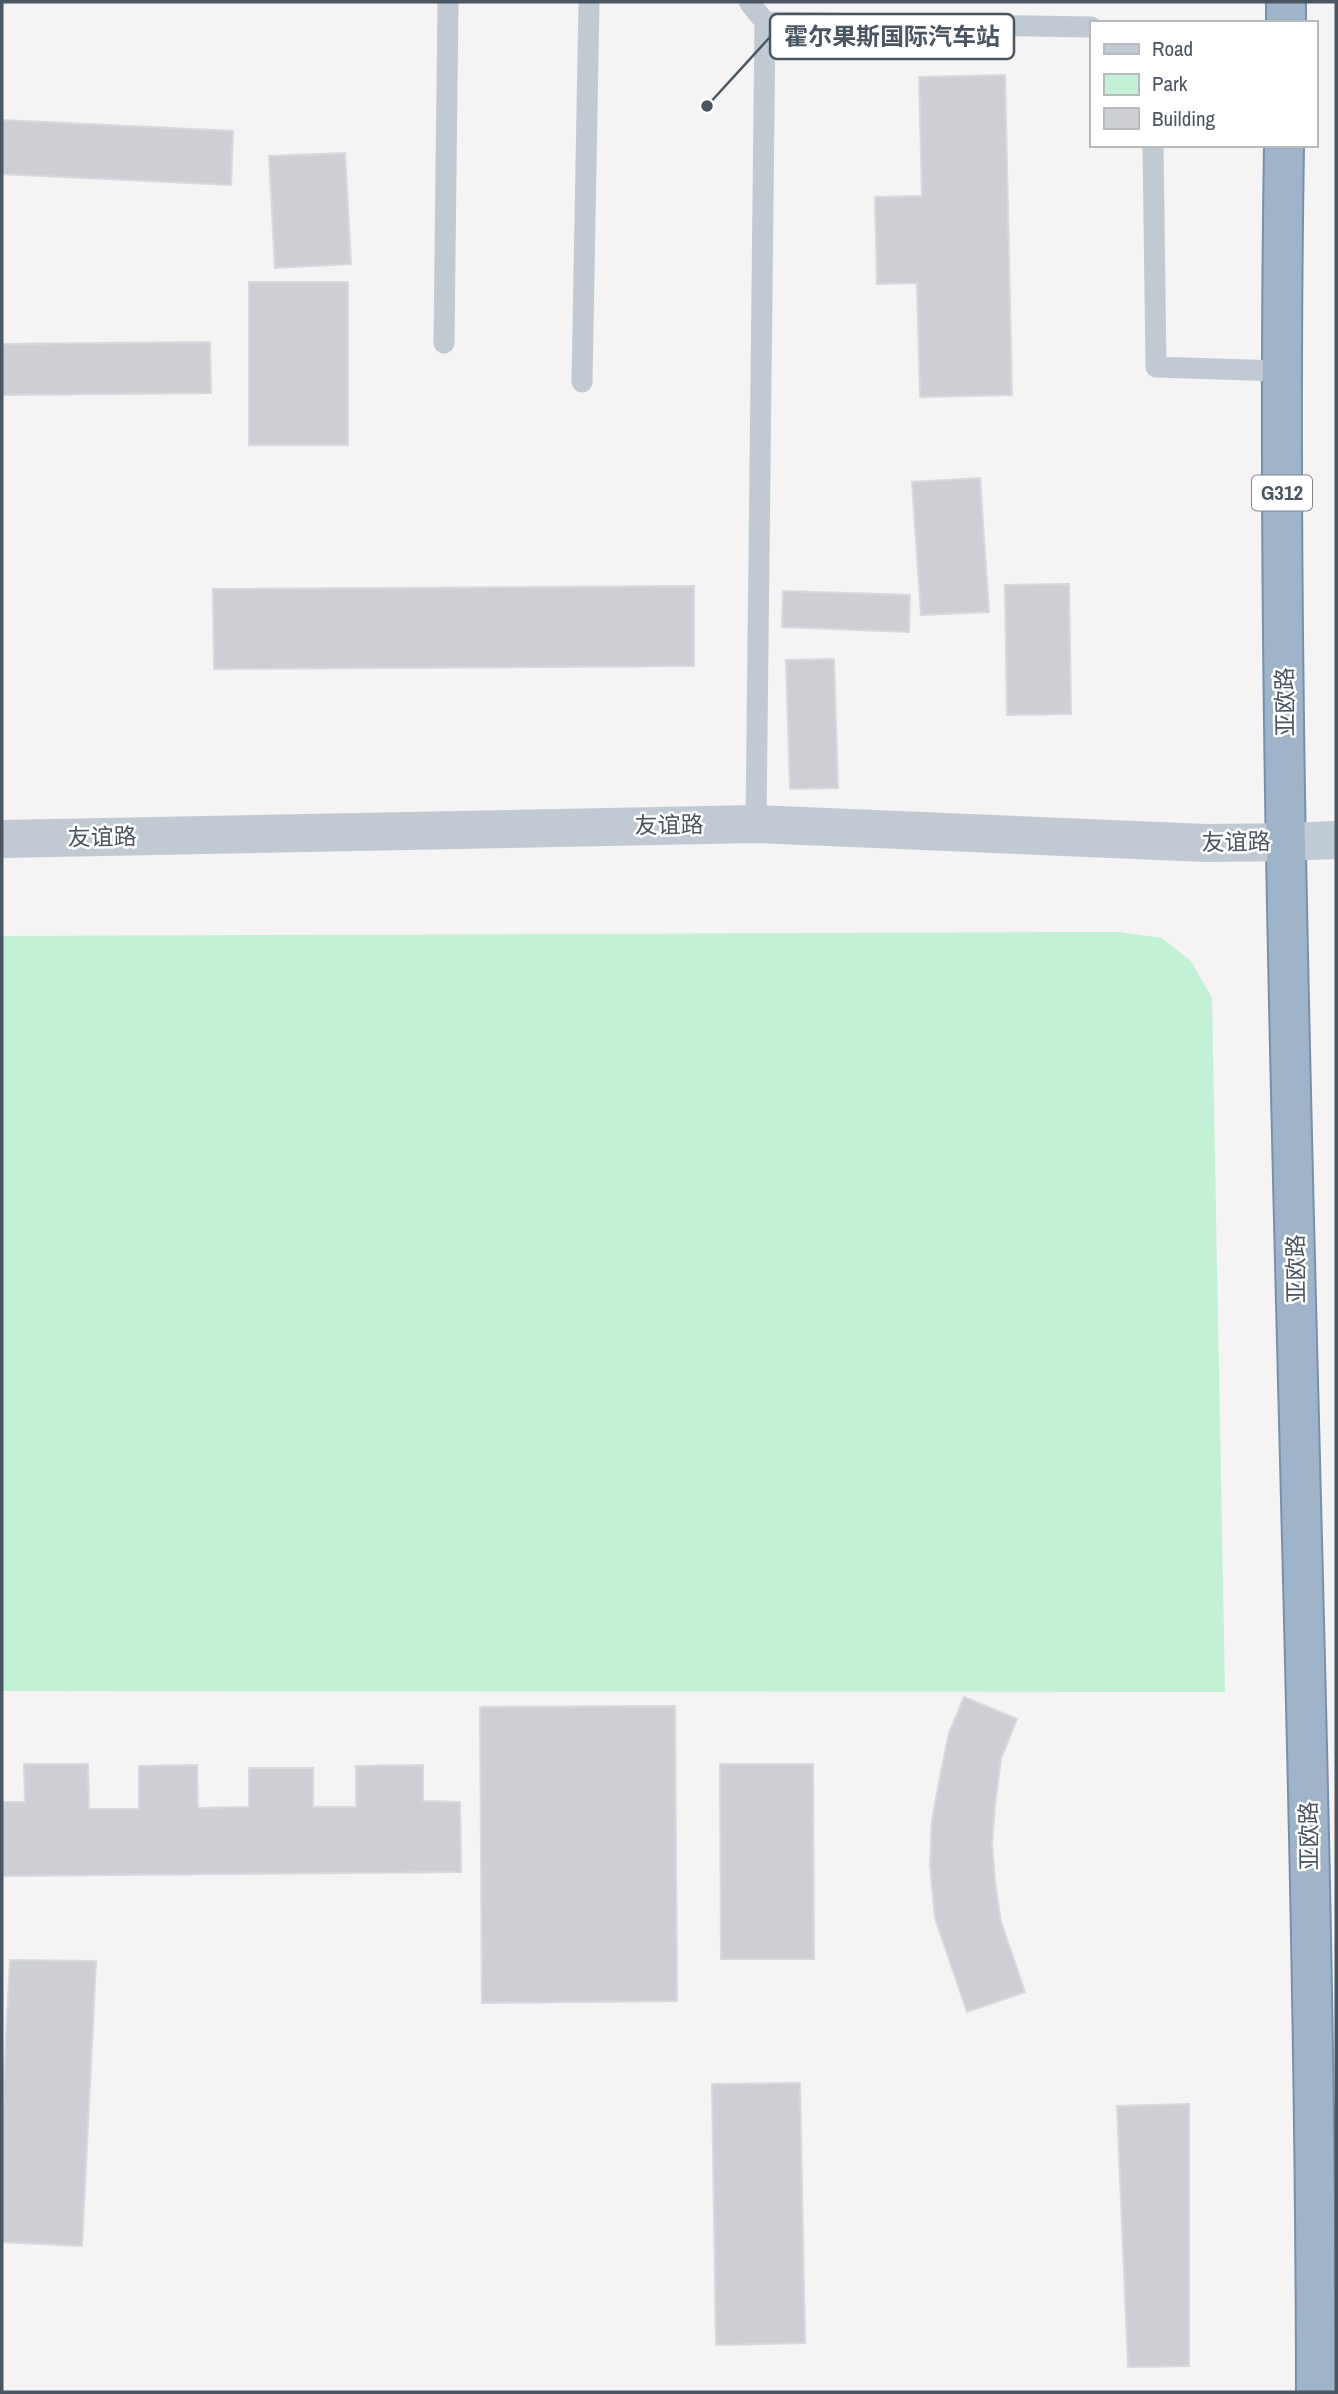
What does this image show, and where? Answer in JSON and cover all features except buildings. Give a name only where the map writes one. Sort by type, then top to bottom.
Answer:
[{"type":"highway","points":[[1286,2],[1286,21]]},
{"type":"highway","name":"亚欧路","points":[[1284,147],[1280,371],[1287,842],[1309,1852],[1316,2392]]},
{"type":"main road","name":"友谊路","points":[[1287,842],[1336,840]]},
{"type":"street","name":"友谊路","points":[[2,839],[756,824],[1206,843],[1287,842]]},
{"type":"lane","points":[[444,343],[448,2]]},
{"type":"lane","points":[[582,382],[590,2]]},
{"type":"lane","points":[[749,2],[765,22],[756,824]]},
{"type":"lane","points":[[765,22],[1090,27]]},
{"type":"lane","points":[[1153,147],[1156,367],[1280,371]]},
{"type":"green space","points":[[1118,932],[1162,938],[1191,961],[1212,998],[1225,1692],[2,1691],[2,936]]},
{"type":"place","name":"霍尔果斯国际汽车站","points":[[707,106]]}]
